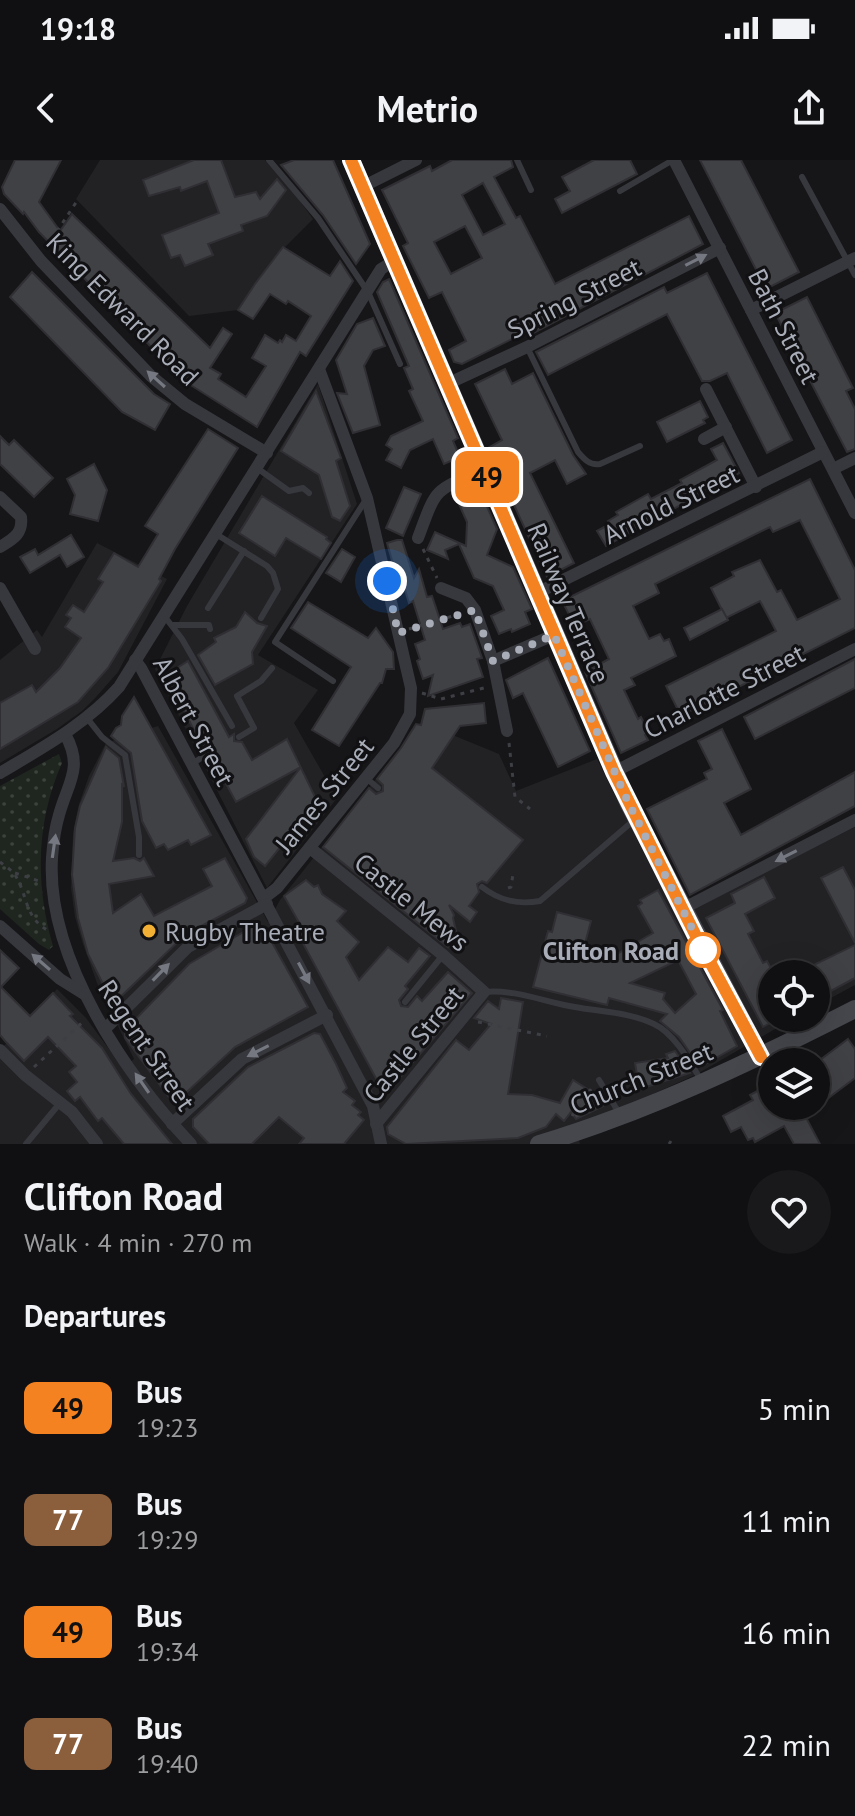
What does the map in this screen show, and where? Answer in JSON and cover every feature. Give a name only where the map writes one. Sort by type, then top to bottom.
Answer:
[{"type":"street","name":"Railway Terrace","points":[[351,160],[614,772],[635,806],[682,909],[758,1051]]},
{"type":"street","points":[[362,187],[416,160]]},
{"type":"street","name":"Bath Street","points":[[674,160],[855,513]]},
{"type":"street","name":"King Edward Road","points":[[0,209],[38,256],[151,376],[185,404],[267,453]]},
{"type":"street","name":"Spring Street","points":[[447,384],[527,347],[720,248]]},
{"type":"street","points":[[751,310],[852,260]]},
{"type":"street","name":"Albert Street","points":[[381,1144],[373,1106],[327,1015],[135,660],[381,269],[394,261]]},
{"type":"street","points":[[319,369],[367,498],[411,688]]},
{"type":"street","points":[[706,389],[756,487]]},
{"type":"street","points":[[704,439],[726,427]]},
{"type":"street","name":"Arnold Street","points":[[537,593],[823,452]]},
{"type":"street","points":[[833,469],[855,458]]},
{"type":"street","points":[[418,538],[433,497],[442,488],[484,470]]},
{"type":"street","points":[[0,497],[21,517],[22,524],[16,536],[0,547]]},
{"type":"street","points":[[0,588],[35,649]]},
{"type":"street","points":[[441,588],[466,598],[475,610],[493,661],[507,731]]},
{"type":"street","points":[[493,661],[554,635]]},
{"type":"street","name":"Charlotte Street","points":[[614,772],[855,649]]},
{"type":"street","points":[[0,773],[87,718],[119,687],[135,660]]},
{"type":"street","name":"James Street","points":[[106,1028],[188,947],[266,901],[394,743],[410,714],[411,688]]},
{"type":"street","name":"Regent Street","points":[[65,734],[74,754],[75,767],[58,816],[52,857],[52,885],[74,972],[84,994],[128,1064],[172,1124],[191,1144]]},
{"type":"street","points":[[682,909],[855,820]]},
{"type":"street","name":"Castle Mews","points":[[310,848],[484,992]]},
{"type":"street","points":[[0,926],[60,979],[84,994]]},
{"type":"street","name":"Castle Street","points":[[376,1124],[484,992]]},
{"type":"street","points":[[779,1048],[855,1009]]},
{"type":"street","points":[[172,1124],[242,1059],[327,1015]]},
{"type":"street","points":[[0,1050],[25,1075],[72,1112],[97,1144]]},
{"type":"street","name":"Church Street","points":[[539,1144],[625,1115],[758,1058]]},
{"type":"lane","points":[[269,160],[318,218],[368,292],[400,364]]},
{"type":"lane","points":[[517,160],[531,190]]},
{"type":"lane","points":[[620,191],[674,160]]},
{"type":"lane","points":[[802,177],[852,260],[855,275]]},
{"type":"lane","points":[[527,347],[578,452],[585,460],[600,464],[640,446]]},
{"type":"lane","points":[[257,468],[289,491],[303,488],[309,493]]},
{"type":"lane","points":[[333,681],[275,642],[367,498]]},
{"type":"lane","points":[[216,534],[267,566],[276,581],[278,589],[261,618]]},
{"type":"lane","points":[[208,608],[244,551]]},
{"type":"lane","points":[[163,614],[232,726]]},
{"type":"lane","points":[[172,625],[209,625],[210,629]]},
{"type":"lane","points":[[239,737],[254,728],[237,696],[261,681],[272,668]]},
{"type":"lane","points":[[87,718],[102,737],[125,755],[139,837],[139,855]]},
{"type":"lane","points":[[192,764],[204,756]]},
{"type":"lane","points":[[366,778],[378,788]]},
{"type":"lane","points":[[482,887],[507,901],[540,901],[635,806]]},
{"type":"lane","points":[[405,1002],[443,955]]},
{"type":"lane","points":[[484,992],[506,991],[529,995],[656,1024],[685,1053],[702,1082]]},
{"type":"lane","points":[[598,1079],[616,1108],[625,1115]]},
{"type":"lane","points":[[26,1144],[60,1103]]},
{"type":"path","points":[[38,256],[77,201]]},
{"type":"path","points":[[418,538],[441,588]]},
{"type":"path","points":[[398,633],[475,610]]},
{"type":"path","points":[[411,688],[441,699],[499,684]]},
{"type":"path","points":[[507,731],[515,797],[530,809]]},
{"type":"path","points":[[0,862],[15,873],[52,885]]},
{"type":"path","points":[[15,873],[27,910],[39,926],[52,932],[63,932]]},
{"type":"path","points":[[493,895],[511,887],[513,874]]},
{"type":"path","points":[[25,1075],[95,1012]]},
{"type":"path","points":[[464,1015],[498,1028],[547,1036]]},
{"type":"path","points":[[563,1137],[563,1129],[598,1079]]},
{"type":"shaded area","points":[[100,160],[265,160],[313,219],[272,260],[238,310],[189,316],[76,199]]},
{"type":"shaded area","points":[[318,384],[357,504],[258,655],[318,690],[294,723],[337,798],[267,888],[155,669],[187,606]]},
{"type":"shaded area","points":[[97,543],[167,579],[118,672],[96,697],[57,729],[0,763],[0,660],[37,630],[42,637]]},
{"type":"shaded area","points":[[416,724],[438,729],[499,754],[516,791],[597,759],[641,847],[682,913],[855,827],[855,985],[830,998],[830,960],[758,960],[758,1032],[770,1032],[697,1074],[576,1129],[580,1144],[0,1144],[0,1050],[57,989],[86,1018],[123,1068],[134,1059],[97,983],[75,917],[71,888],[73,834],[79,804],[106,743],[158,726],[268,922],[280,900],[403,745]]},
{"type":"shaded area","points":[[59,754],[62,763],[47,808],[41,853],[43,900],[53,946],[49,950],[0,909],[0,786]]},
{"type":"building","points":[[15,160],[61,160],[39,202],[60,231],[72,214],[210,348],[223,328],[232,334],[210,368],[221,374],[218,379],[246,397],[266,366],[252,358],[265,335],[278,343],[286,335],[296,341],[311,316],[270,294],[253,319],[238,310],[255,284],[283,247],[330,276],[340,261],[353,281],[306,356],[300,352],[257,427],[189,384],[4,194],[2,187]]},
{"type":"building","points":[[194,160],[221,160],[235,197],[256,192],[260,199],[277,179],[286,190],[267,216],[241,225],[243,231],[208,244],[213,255],[185,266],[180,255],[171,258],[162,235],[219,213],[207,181],[181,191],[180,187],[149,196],[143,180]]},
{"type":"building","points":[[294,160],[333,160],[370,244],[356,264],[323,215],[281,165]]},
{"type":"building","points":[[452,160],[511,160],[513,167],[494,177],[516,218],[520,216],[555,284],[689,216],[703,244],[528,336],[526,332],[462,364],[454,362],[449,350],[466,341],[442,292],[429,298],[403,246],[408,243],[382,190],[430,166],[432,171]],"holes":[[[483,183],[505,224],[483,235],[462,195]],[[465,226],[482,258],[451,274],[434,242]]]},
{"type":"building","points":[[594,160],[630,160],[637,174],[562,213],[555,199],[570,191],[562,177]]},
{"type":"building","points":[[700,160],[741,160],[799,272],[766,289]]},
{"type":"building","points":[[32,272],[154,394],[170,404],[155,430],[122,412],[10,297]]},
{"type":"building","points":[[707,273],[792,440],[767,453],[727,373],[710,381],[702,381],[667,314],[548,375],[536,352],[664,287],[667,293]]},
{"type":"building","points":[[389,279],[458,438],[453,441],[460,457],[444,464],[433,439],[410,450],[401,468],[386,460],[392,449],[386,445],[391,436],[423,421],[409,391],[413,389],[404,368],[409,366],[377,292]]},
{"type":"building","points":[[807,297],[853,388],[846,391],[855,409],[855,449],[847,452],[775,313]]},
{"type":"building","points":[[373,318],[385,346],[373,350],[364,366],[380,425],[353,433],[337,393],[347,394],[336,360],[357,324]]},
{"type":"building","points":[[505,369],[512,384],[533,373],[573,455],[586,474],[567,484],[555,460],[530,473],[574,563],[547,577],[488,448],[502,440],[475,384]]},
{"type":"building","points":[[316,391],[341,458],[336,461],[350,506],[340,521],[332,517],[319,475],[281,451]]},
{"type":"building","points":[[700,401],[708,417],[703,420],[705,423],[667,442],[657,422]]},
{"type":"building","points":[[208,429],[238,448],[175,549],[159,579],[161,581],[108,668],[78,702],[0,749],[0,703],[32,685],[36,692],[60,668],[81,638],[65,627],[71,618],[66,615],[73,605],[84,612],[103,582],[98,579],[114,553],[138,567],[158,534],[145,526]]},
{"type":"building","points":[[0,436],[9,445],[14,440],[53,478],[34,497],[0,464]]},
{"type":"building","points":[[723,443],[739,473],[606,546],[597,531],[610,524],[608,521],[618,515],[616,512],[648,494],[651,499],[682,483],[680,480],[717,460],[711,449]]},
{"type":"building","points":[[94,464],[107,490],[98,521],[70,514],[75,495],[67,479]]},
{"type":"building","points":[[810,479],[855,570],[855,628],[681,716],[666,686],[776,631],[760,601],[726,618],[711,588],[734,576],[732,572],[760,560],[797,620],[840,599],[800,520],[773,532],[770,527],[655,584],[659,593],[633,606],[649,639],[660,634],[664,641],[669,639],[676,656],[631,678],[635,685],[624,690],[638,719],[641,717],[649,733],[645,735],[648,740],[621,753],[585,672],[609,659],[590,619],[575,626],[562,601]]},
{"type":"building","points":[[471,485],[475,494],[480,491],[497,529],[487,555],[513,567],[532,609],[525,612],[530,624],[512,632],[511,629],[499,634],[491,616],[504,610],[493,586],[474,578],[459,544],[445,550],[448,559],[427,550],[435,532],[466,546],[467,522],[454,493]]},
{"type":"building","points":[[404,487],[421,494],[403,536],[386,528]]},
{"type":"building","points":[[262,496],[327,537],[331,543],[321,559],[286,538],[275,556],[239,533]]},
{"type":"building","points":[[71,535],[84,557],[67,567],[60,555],[30,573],[20,557],[35,549],[38,555]]},
{"type":"building","points":[[402,540],[414,578],[419,569],[427,597],[432,596],[443,629],[460,623],[462,627],[470,624],[482,658],[477,659],[483,677],[428,696],[433,675],[423,679],[415,644],[425,640],[413,601],[409,603],[401,577],[397,578],[387,543]]},
{"type":"building","points":[[342,549],[355,557],[341,582],[326,573]]},
{"type":"building","points":[[308,602],[368,638],[376,628],[393,652],[394,669],[386,669],[382,683],[339,746],[312,730],[351,667],[291,628]]},
{"type":"building","points":[[722,609],[728,620],[690,640],[684,628]]},
{"type":"building","points":[[245,612],[257,623],[267,626],[252,652],[253,664],[215,685],[198,655],[216,642],[214,638],[236,627]]},
{"type":"building","points":[[548,658],[590,751],[558,767],[523,693],[513,698],[506,680]]},
{"type":"building","points":[[855,659],[855,688],[755,739],[744,717]]},
{"type":"building","points":[[188,661],[229,737],[234,734],[234,741],[242,742],[252,760],[287,739],[301,767],[236,802],[223,778],[218,781],[207,761],[209,753],[204,750],[166,675]]},
{"type":"building","points":[[134,697],[211,835],[191,845],[188,840],[168,850],[164,844],[156,848],[142,821],[131,753],[111,736],[121,725],[122,716]]},
{"type":"building","points":[[484,703],[486,723],[460,726],[432,768],[523,840],[487,883],[482,881],[477,884],[479,892],[469,906],[477,912],[470,922],[449,905],[457,935],[448,947],[323,847],[369,788],[376,794],[383,791],[383,785],[377,779],[416,724],[421,725],[425,709]]},
{"type":"building","points":[[722,729],[751,789],[724,803],[741,835],[855,772],[855,806],[690,895],[647,809],[707,779],[704,773],[712,769],[698,741]]},
{"type":"building","points":[[106,747],[119,758],[124,787],[122,783],[122,822],[113,861],[134,858],[140,861],[144,858],[154,876],[109,884],[113,913],[141,894],[154,916],[212,886],[203,869],[225,858],[247,898],[245,903],[186,934],[113,1004],[88,954],[78,918],[72,875],[75,828],[80,806]]},
{"type":"building","points":[[301,767],[317,801],[265,866],[254,857],[246,839]]},
{"type":"building","points":[[843,867],[855,890],[855,943],[821,878]]},
{"type":"building","points":[[764,877],[775,898],[745,914],[754,931],[748,934],[761,960],[758,960],[758,1017],[706,918],[735,903],[731,894]]},
{"type":"building","points":[[306,880],[314,887],[318,885],[322,894],[346,911],[337,921],[359,942],[346,957],[359,980],[388,947],[408,962],[419,948],[430,956],[405,986],[408,989],[399,1000],[401,1006],[408,1007],[417,996],[422,1001],[448,972],[472,993],[385,1095],[298,934],[304,931],[284,896]]},
{"type":"building","points":[[658,890],[723,1010],[720,1011],[737,1046],[700,1067],[679,1037],[660,1021],[667,1014],[609,998],[607,1005],[533,987],[548,931],[552,932],[557,912],[591,921],[582,955],[605,961],[653,933],[638,906],[642,903],[640,900]],"holes":[[[678,960],[696,994],[675,1013],[663,999],[665,993],[630,983]]]},
{"type":"building","points":[[257,924],[264,928],[308,1007],[235,1047],[174,1104],[125,1038],[125,1030],[189,964]]},
{"type":"building","points":[[855,945],[855,978],[830,991],[830,960],[824,960]]},
{"type":"building","points":[[0,950],[19,968],[1,987],[30,1016],[53,993],[73,1014],[70,1016],[102,1048],[131,1094],[172,1144],[124,1144],[102,1118],[98,1121],[80,1097],[75,1101],[67,1091],[77,1082],[69,1072],[76,1066],[48,1037],[24,1061],[5,1041],[0,1035]]},
{"type":"building","points":[[501,998],[523,1002],[508,1094],[532,1095],[560,1103],[573,1080],[595,1094],[603,1106],[576,1119],[571,1112],[564,1121],[556,1114],[546,1127],[518,1138],[406,1144],[388,1134],[387,1127],[456,1040],[469,1050],[491,1024],[474,1018],[488,1001],[499,1009]]},
{"type":"building","points":[[314,1033],[320,1034],[347,1088],[343,1092],[355,1101],[352,1105],[361,1112],[358,1115],[364,1120],[344,1144],[299,1144],[304,1138],[279,1117],[252,1144],[209,1144],[193,1127],[193,1119],[248,1067]]},
{"type":"building","points":[[848,1039],[855,1049],[855,1078],[830,1097],[830,1052]]},
{"type":"building","points":[[675,1051],[690,1073],[643,1088],[635,1063],[668,1058],[666,1054]]},
{"type":"building","points":[[758,1091],[758,1120],[807,1120],[820,1144],[794,1144],[784,1126],[755,1142],[753,1138],[748,1140],[741,1127],[731,1132],[723,1116],[753,1100],[750,1095]]},
{"type":"bus line","name":"49","points":[[351,160],[614,772],[758,1052]]},
{"type":"place","name":"Rugby Theatre","points":[[149,931]]},
{"type":"place","name":"Clifton Road","points":[[703,950]]},
{"type":"route","points":[[387,581],[398,633],[475,610],[493,661],[554,635],[628,802],[703,950]]}]
